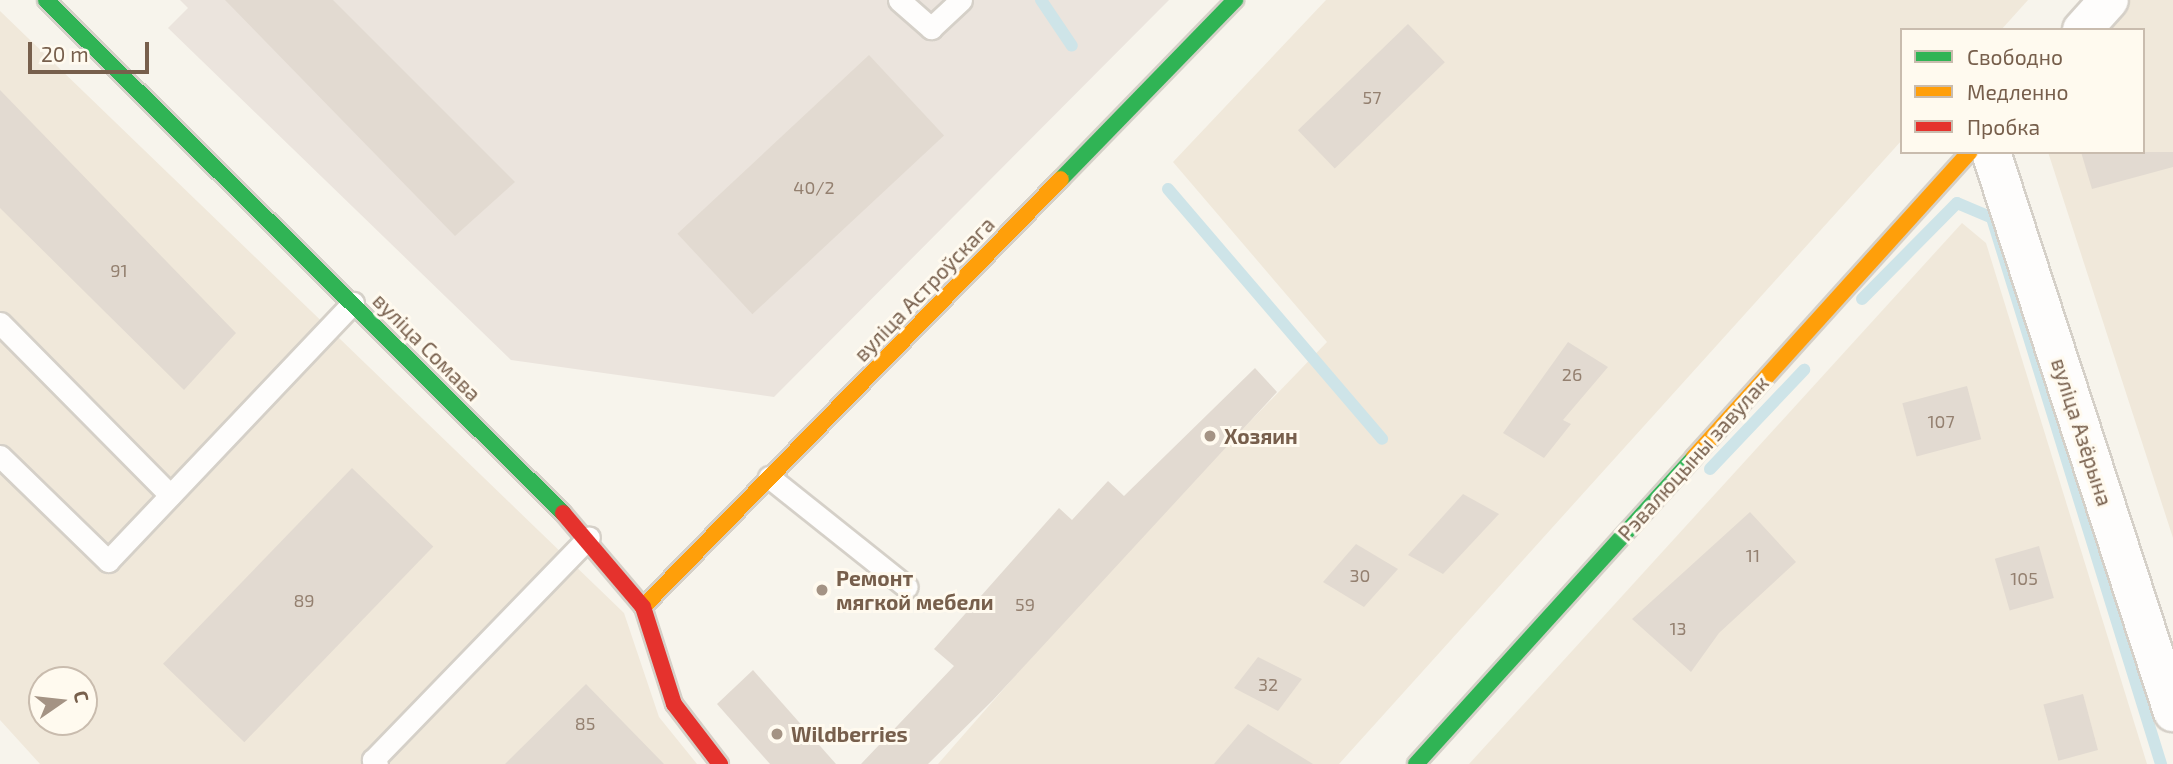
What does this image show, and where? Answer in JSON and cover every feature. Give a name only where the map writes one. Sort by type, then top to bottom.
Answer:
[{"type":"street","name":"вуліца Сомава","points":[[46,0],[589,537],[643,607],[674,704],[720,764]]},
{"type":"street","name":"вуліца Астроўскага","points":[[643,607],[1235,0]]},
{"type":"street","points":[[2084,28],[2109,0]]},
{"type":"street","name":"Рэвалюцыны завулак","points":[[1416,764],[1968,154]]},
{"type":"street","name":"вуліца Азёрына","points":[[1992,154],[2173,712]]},
{"type":"lane","points":[[899,0],[931,28],[961,0]]},
{"type":"lane","points":[[0,456],[108,561],[353,303]]},
{"type":"lane","points":[[0,323],[170,495]]},
{"type":"lane","points":[[769,477],[907,587]]},
{"type":"lane","points":[[373,763],[589,537]]},
{"type":"shaded area","points":[[180,0],[1169,0],[774,397],[511,360],[168,28],[188,8]]},
{"type":"shaded area","points":[[1326,0],[2028,0],[2003,28],[1900,28],[1900,142],[1339,764],[938,764],[1117,559],[1327,342],[1173,162]]},
{"type":"shaded area","points":[[2121,0],[2173,0],[2173,538],[2049,154],[2145,154],[2145,28],[2095,28]]},
{"type":"shaded area","points":[[0,11],[624,613],[659,717],[697,764],[40,764],[0,720]]},
{"type":"shaded area","points":[[1962,223],[1986,243],[2147,764],[1469,764]]},
{"type":"building","points":[[225,0],[333,0],[515,182],[455,236]]},
{"type":"building","points":[[1408,24],[1445,62],[1335,168],[1298,130]]},
{"type":"building","points":[[869,55],[944,135],[752,314],[677,234]]},
{"type":"building","points":[[0,90],[236,333],[184,390],[0,208]]},
{"type":"building","points":[[2173,152],[2173,167],[2092,189],[2082,154]]},
{"type":"building","points":[[1568,342],[1608,367],[1563,420],[1571,424],[1544,458],[1503,433]]},
{"type":"building","points":[[1255,368],[1277,392],[993,700],[928,764],[861,764],[954,666],[934,649],[1059,508],[1072,520],[1108,481],[1124,496]]},
{"type":"building","points":[[1967,386],[1981,439],[1917,456],[1902,403]]},
{"type":"building","points":[[352,468],[433,546],[244,742],[163,664]]},
{"type":"building","points":[[1463,494],[1499,514],[1443,574],[1408,555]]},
{"type":"building","points":[[1750,512],[1796,562],[1719,633],[1691,672],[1632,619]]},
{"type":"building","points":[[1356,544],[1398,569],[1364,607],[1323,582]]},
{"type":"building","points":[[2039,546],[2054,598],[2010,611],[1995,559]]},
{"type":"building","points":[[1258,657],[1302,679],[1278,711],[1234,688]]},
{"type":"building","name":"Wildberries","points":[[753,670],[836,764],[770,764],[717,704]]},
{"type":"building","points":[[586,684],[664,764],[505,764]]},
{"type":"building","points":[[2083,694],[2098,750],[2058,761],[2043,705]]},
{"type":"building","points":[[1248,724],[1313,764],[1214,764]]},
{"type":"waterway","points":[[1041,0],[1072,46]]},
{"type":"waterway","points":[[1168,189],[1382,439]]},
{"type":"waterway","points":[[1862,299],[1957,203],[1992,218],[2161,764]]},
{"type":"waterway","points":[[1710,469],[1804,370]]},
{"type":"traffic: fast","points":[[46,0],[563,513]]},
{"type":"traffic: fast","points":[[1061,179],[1235,0]]},
{"type":"traffic: fast","points":[[1416,764],[1694,457]]},
{"type":"traffic: slow","points":[[1694,457],[1968,154]]},
{"type":"traffic: slow","points":[[643,607],[1061,179]]},
{"type":"traffic: jam","points":[[563,513],[643,607],[674,704],[720,764]]},
{"type":"place","name":"Хозяин","points":[[1210,436]]},
{"type":"place","name":"Ремонт мягкой мебели","points":[[822,590]]},
{"type":"place","name":"Wildberries","points":[[777,734]]}]
